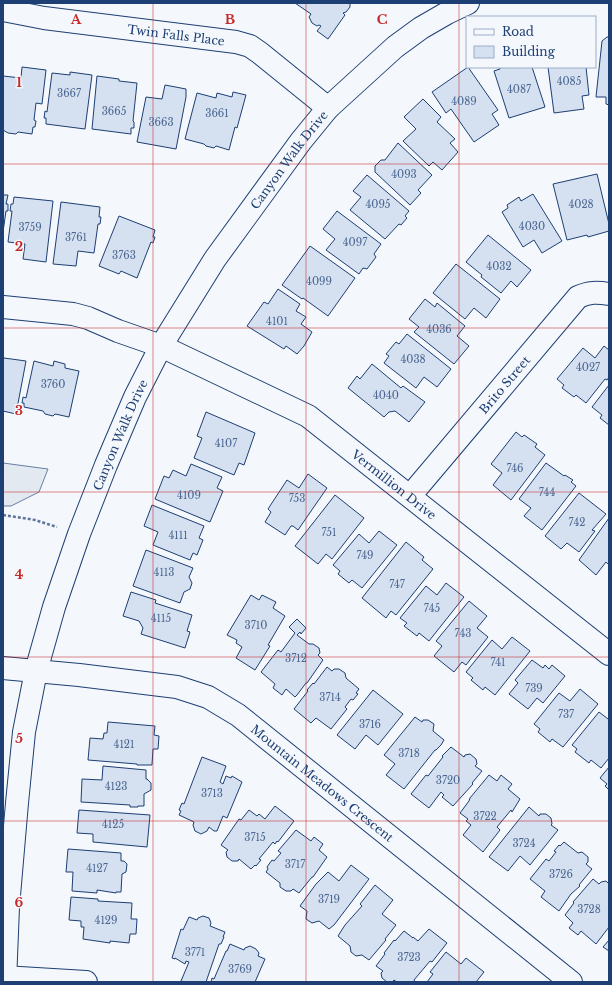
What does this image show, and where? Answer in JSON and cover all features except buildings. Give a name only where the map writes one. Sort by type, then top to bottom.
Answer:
[{"type":"street","name":"Canyon Walk Drive","points":[[5,979],[8,907],[16,803],[24,732],[36,671],[54,607],[79,534],[135,397],[161,346],[215,259],[302,140],[328,108],[395,47],[421,28],[468,3]]},
{"type":"street","name":"Twin Falls Place","points":[[3,10],[44,18],[236,42],[250,46],[328,108]]},
{"type":"street","name":"Brito Street","points":[[410,496],[578,297],[587,293],[596,292],[609,294]]},
{"type":"street","points":[[3,307],[73,314],[88,318],[118,331],[161,346]]},
{"type":"street","name":"Vermillion Drive","points":[[161,346],[308,416],[609,654]]},
{"type":"street","name":"Mountain Meadows Crescent","points":[[3,668],[177,687],[208,697],[238,715],[572,982]]},
{"type":"street","points":[[5,979],[86,982]]},
{"type":"path","points":[[3,515],[35,520],[79,534]]},
{"type":"shaded area","points":[[3,463],[48,469],[39,492],[11,506],[3,506]]}]
